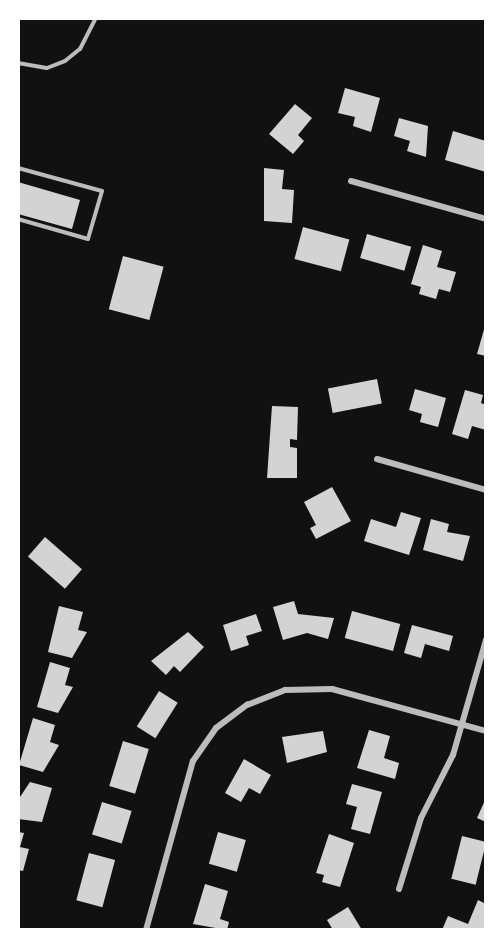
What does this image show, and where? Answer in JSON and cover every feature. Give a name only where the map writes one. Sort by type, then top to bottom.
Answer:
[{"type":"street","points":[[351,181],[486,219]]},
{"type":"street","points":[[377,459],[486,490]]},
{"type":"street","points":[[399,889],[421,818],[448,767],[486,640]]},
{"type":"street","points":[[146,930],[190,768],[212,733],[238,711],[277,692],[317,687],[486,731]]},
{"type":"lane","points":[[18,63],[47,68],[65,61],[80,49],[96,18]]},
{"type":"lane","points":[[18,168],[102,191],[88,239],[18,219]]},
{"type":"building","points":[[345,88],[380,98],[371,132],[353,126],[355,117],[338,113]]},
{"type":"building","points":[[295,104],[312,118],[298,135],[304,141],[293,154],[269,134]]},
{"type":"building","points":[[399,118],[428,126],[426,157],[407,151],[410,141],[394,136]]},
{"type":"building","points":[[453,131],[486,141],[486,172],[445,160]]},
{"type":"building","points":[[264,168],[284,170],[282,189],[294,190],[292,223],[264,221]]},
{"type":"building","points":[[18,182],[80,200],[72,229],[18,214]]},
{"type":"building","points":[[303,227],[349,239],[341,271],[294,259]]},
{"type":"building","points":[[367,234],[411,247],[404,271],[360,258]]},
{"type":"building","points":[[423,245],[442,251],[437,267],[456,272],[450,292],[439,289],[436,299],[419,294],[421,287],[411,284]]},
{"type":"building","points":[[123,256],[164,267],[149,320],[109,309]]},
{"type":"building","points":[[486,326],[486,356],[477,354]]},
{"type":"building","points":[[377,379],[382,404],[333,413],[328,389]]},
{"type":"building","points":[[415,389],[446,398],[438,427],[420,422],[422,414],[409,410]]},
{"type":"building","points":[[465,390],[483,395],[481,403],[486,405],[486,430],[472,426],[468,439],[452,434]]},
{"type":"building","points":[[272,406],[298,407],[297,440],[290,439],[290,447],[297,448],[297,478],[267,478]]},
{"type":"building","points":[[332,487],[351,521],[316,539],[310,528],[316,525],[304,502]]},
{"type":"building","points":[[401,512],[421,518],[409,555],[364,541],[371,519],[396,527]]},
{"type":"building","points":[[431,519],[449,524],[447,532],[470,536],[463,561],[423,550]]},
{"type":"building","points":[[45,537],[82,569],[65,589],[28,557]]},
{"type":"building","points":[[294,601],[298,614],[334,618],[328,639],[307,633],[283,640],[273,607]]},
{"type":"building","points":[[59,606],[83,612],[78,630],[87,632],[72,658],[48,652]]},
{"type":"building","points":[[352,611],[400,624],[393,651],[345,638]]},
{"type":"building","points":[[256,614],[262,631],[246,636],[249,645],[231,651],[223,625]]},
{"type":"building","points":[[412,625],[453,636],[449,651],[425,644],[421,658],[404,653]]},
{"type":"building","points":[[188,632],[204,647],[180,672],[174,666],[166,675],[151,661]]},
{"type":"building","points":[[50,662],[70,668],[65,685],[73,687],[58,713],[37,707]]},
{"type":"building","points":[[159,691],[178,703],[155,738],[137,727]]},
{"type":"building","points":[[33,718],[55,725],[50,742],[59,745],[43,772],[19,765]]},
{"type":"building","points":[[369,730],[390,736],[384,758],[399,763],[395,779],[357,768]]},
{"type":"building","points":[[323,731],[327,752],[287,763],[282,737]]},
{"type":"building","points":[[123,741],[149,749],[135,794],[109,786]]},
{"type":"building","points":[[244,759],[271,775],[260,794],[249,788],[241,802],[225,793]]},
{"type":"building","points":[[30,782],[52,788],[42,822],[18,819],[18,800]]},
{"type":"building","points":[[352,784],[382,792],[370,834],[351,829],[357,807],[346,804]]},
{"type":"building","points":[[486,798],[486,822],[477,818]]},
{"type":"building","points":[[102,802],[132,811],[122,844],[92,835]]},
{"type":"building","points":[[18,832],[24,833],[20,847],[29,849],[23,871],[18,870]]},
{"type":"building","points":[[218,832],[246,840],[237,872],[209,864]]},
{"type":"building","points":[[329,834],[354,843],[340,887],[322,882],[324,875],[316,873]]},
{"type":"building","points":[[462,836],[486,842],[476,885],[451,879]]},
{"type":"building","points":[[89,853],[115,860],[102,907],[76,900]]},
{"type":"building","points":[[205,884],[228,891],[220,919],[229,922],[227,930],[193,924]]},
{"type":"building","points":[[478,900],[486,904],[486,930],[442,930],[448,916],[468,924]]},
{"type":"building","points":[[348,907],[362,930],[333,930],[327,920]]}]
